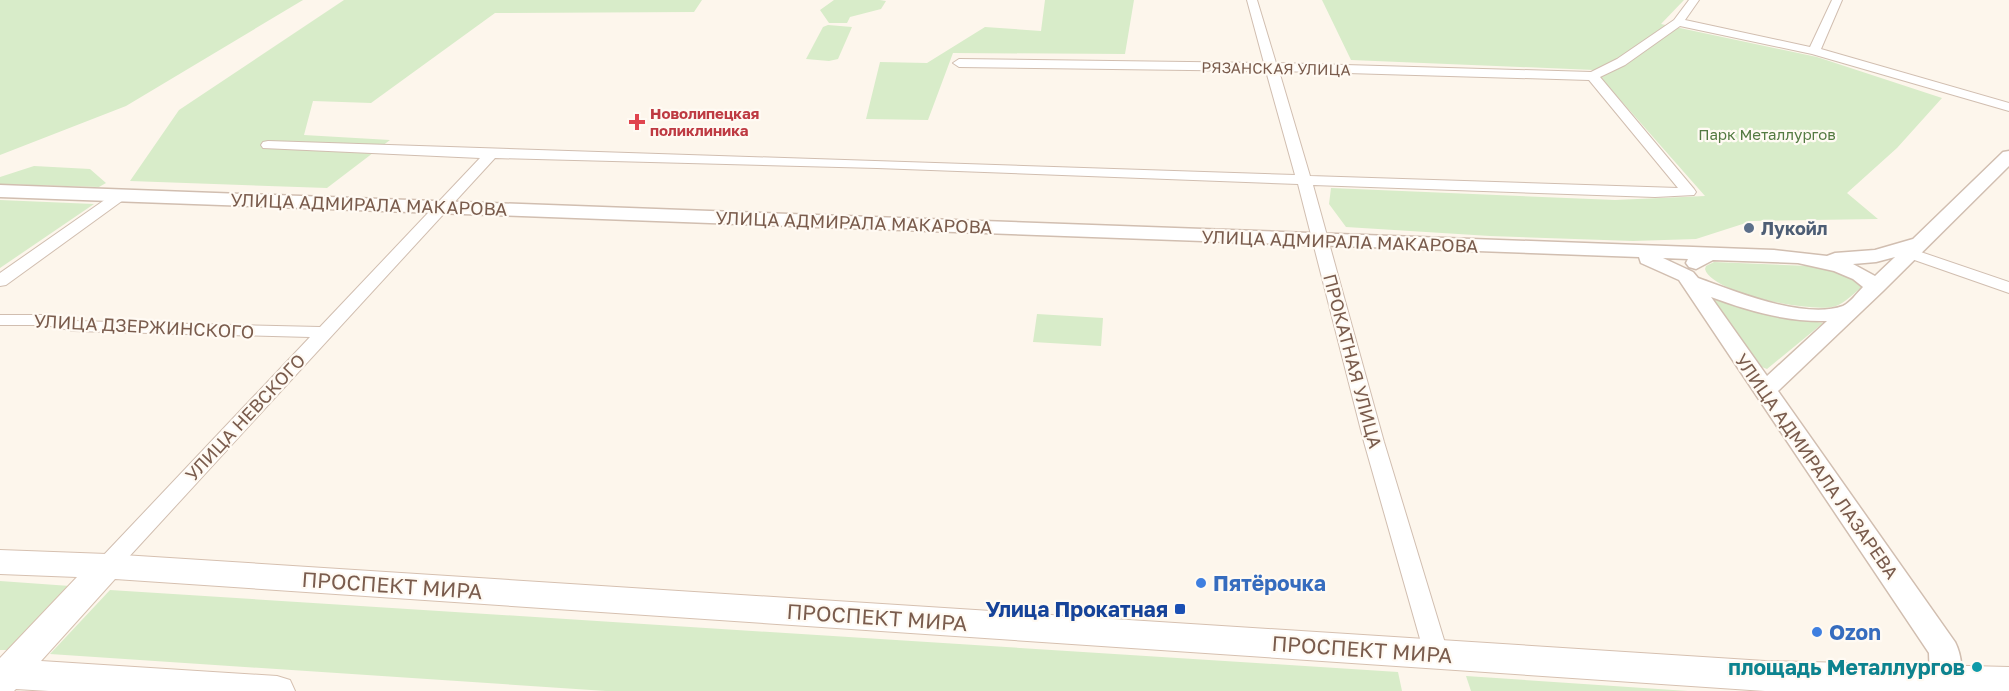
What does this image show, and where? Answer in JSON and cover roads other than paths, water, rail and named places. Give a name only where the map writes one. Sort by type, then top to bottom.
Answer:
[{"type":"main road","name":"ПРОСПЕКТ МИРА","points":[[0,562],[107,566],[1436,653],[1803,686],[1947,674],[2009,682]]},
{"type":"main road","name":"УЛИЦА НЕВСКОГО","points":[[2,676],[107,566]]},
{"type":"main road","points":[[2,676],[277,691]]},
{"type":"street","name":"ПРОКАТНАЯ УЛИЦА","points":[[1252,0],[1321,240],[1374,442],[1436,653]]},
{"type":"street","points":[[268,145],[491,154],[877,164],[1655,193],[1689,192],[1593,76],[1622,62],[1678,22],[1694,0]]},
{"type":"street","points":[[1814,51],[1837,0]]},
{"type":"street","points":[[1678,22],[1814,51],[2009,107]]},
{"type":"street","name":"РЯЗАНСКАЯ УЛИЦА","points":[[959,63],[1272,67],[1593,76]]},
{"type":"street","name":"УЛИЦА НЕВСКОГО","points":[[107,566],[491,154]]},
{"type":"street","points":[[1765,390],[1851,311],[2009,156]]},
{"type":"street","name":"УЛИЦА АДМИРАЛА МАКАРОВА","points":[[0,191],[1816,259]]},
{"type":"street","points":[[0,281],[122,195]]},
{"type":"street","points":[[1816,259],[1876,256],[1914,248],[2009,288]]},
{"type":"street","points":[[1630,253],[1663,264],[1688,279],[1747,303],[1777,310],[1817,314],[1851,311]]},
{"type":"street","points":[[1688,279],[1691,267],[1709,254]]},
{"type":"street","points":[[1816,259],[1858,272],[1876,287]]},
{"type":"street","name":"УЛИЦА АДМИРАЛА ЛАЗАРЕВА","points":[[1688,279],[1765,390],[1947,674]]},
{"type":"street","name":"УЛИЦА ДЗЕРЖИНСКОГО","points":[[0,320],[46,320],[74,326],[324,332]]},
{"type":"place","name":"Новолипецкая поликлиника","points":[[637,122]]},
{"type":"place","name":"Лукойл","points":[[1749,228]]},
{"type":"place","name":"Пятёрочка","points":[[1201,583]]},
{"type":"place","name":"Улица Прокатная","points":[[1180,609]]},
{"type":"place","name":"Ozon","points":[[1817,632]]},
{"type":"place","name":"площадь Металлургов","points":[[1977,667]]},
{"type":"park label","name":"Парк Металлургов","points":[[1767,134]]}]
